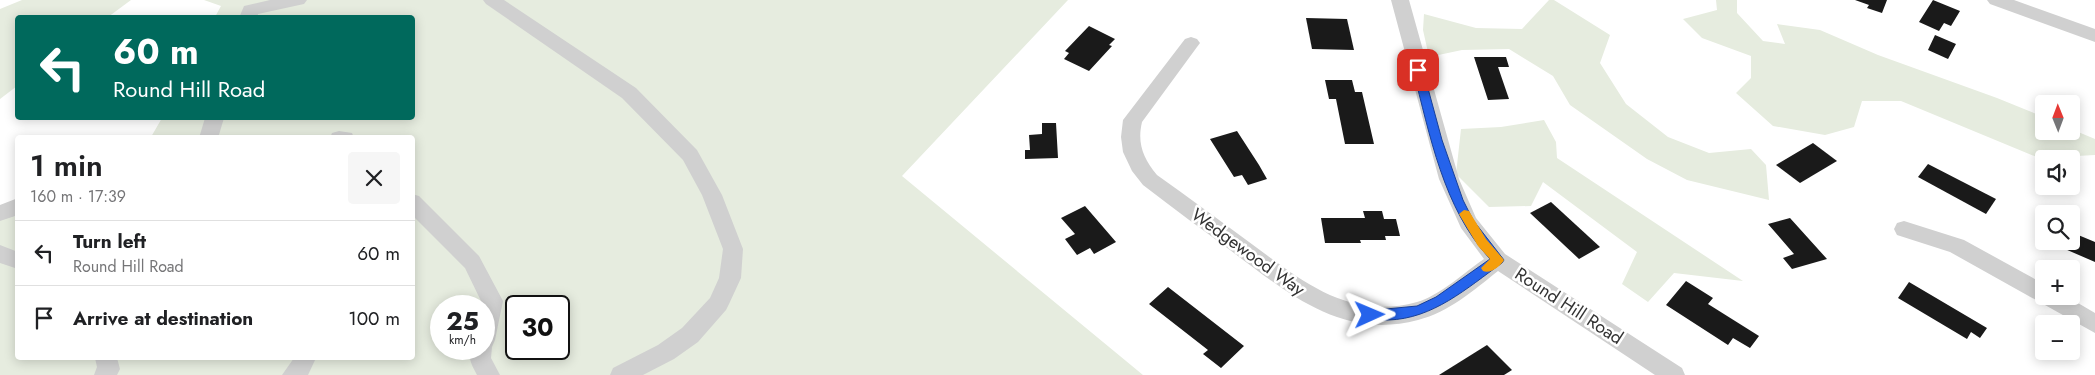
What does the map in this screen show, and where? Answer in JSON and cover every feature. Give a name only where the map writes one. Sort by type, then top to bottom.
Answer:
[{"type":"street","points":[[249,15],[250,10],[298,0]]},
{"type":"street","points":[[492,0],[629,92],[690,155],[712,195],[733,249],[730,278],[718,304],[690,335],[666,352],[621,375]]},
{"type":"street","name":"Round Hill Road","points":[[1400,0],[1449,179],[1468,222],[1482,242],[1498,260],[1674,375]]},
{"type":"street","points":[[1996,0],[2042,8],[2095,36]]},
{"type":"street","name":"Wedgewood Way","points":[[1191,43],[1133,120],[1130,138],[1133,156],[1140,169],[1150,180],[1295,288],[1322,304],[1344,311],[1370,315],[1397,315],[1419,311],[1440,300],[1498,260]]},
{"type":"street","points":[[209,135],[213,120]]},
{"type":"street","points":[[415,205],[472,262],[489,295]]},
{"type":"street","points":[[0,213],[15,207]]},
{"type":"street","points":[[1904,229],[1957,246],[2035,289]]},
{"type":"street","points":[[0,254],[15,260]]},
{"type":"street","points":[[2062,305],[2095,324]]},
{"type":"street","points":[[105,375],[108,369],[106,360]]},
{"type":"street","points":[[293,375],[300,368],[304,360]]},
{"type":"street","points":[[481,360],[489,375]]},
{"type":"shaded area","points":[[22,0],[131,0],[111,15],[15,15],[15,88],[0,99],[0,9]]},
{"type":"shaded area","points":[[204,0],[1068,0],[902,176],[1143,375],[0,375],[0,210],[15,204],[15,360],[415,360],[415,135],[152,135],[161,120],[415,120],[415,15],[216,15],[221,6]]},
{"type":"shaded area","points":[[1549,0],[1554,0],[1610,35],[1600,63],[1626,104],[1668,137],[1709,153],[1751,149],[1766,165],[1769,200],[1687,180],[1647,159],[1570,105],[1553,76],[1509,49],[1462,50],[1429,57],[1423,30],[1424,14],[1476,28],[1522,29]]},
{"type":"shaded area","points":[[1716,0],[1737,0],[1737,13],[1763,41],[1785,44],[1777,24],[1820,30],[1878,55],[2035,113],[2035,140],[2080,140],[2080,133],[2095,139],[2095,155],[2080,156],[2080,150],[2035,150],[2035,156],[1901,101],[1862,101],[1854,127],[1825,135],[1773,126],[1736,93],[1751,78],[1751,56],[1702,38],[1683,19],[1717,10]]},
{"type":"shaded area","points":[[1544,120],[1556,142],[1557,158],[1743,281],[1674,273],[1648,302],[1622,284],[1637,252],[1543,182],[1531,206],[1489,207],[1456,174],[1461,129],[1501,127]]},
{"type":"building","points":[[1855,0],[1887,0],[1882,13],[1867,8],[1869,5]]},
{"type":"building","points":[[1933,0],[1960,11],[1951,26],[1944,23],[1939,31],[1919,22]]},
{"type":"building","points":[[1306,18],[1347,19],[1354,50],[1312,49]]},
{"type":"building","points":[[1089,26],[1115,39],[1109,45],[1112,46],[1089,71],[1064,59],[1069,53],[1065,51]]},
{"type":"building","points":[[1935,35],[1956,44],[1948,59],[1928,50]]},
{"type":"building","points":[[1474,57],[1506,57],[1509,67],[1498,67],[1509,99],[1488,100]]},
{"type":"building","points":[[1325,80],[1352,80],[1355,92],[1362,92],[1374,144],[1345,144],[1336,99],[1329,99]]},
{"type":"building","points":[[1042,123],[1056,123],[1058,158],[1025,159],[1025,150],[1030,150],[1029,135],[1042,134]]},
{"type":"building","points":[[1237,131],[1267,179],[1248,185],[1242,175],[1234,177],[1210,139]]},
{"type":"building","points":[[1813,143],[1837,161],[1800,183],[1776,165]]},
{"type":"building","points":[[1928,164],[1996,199],[1986,214],[1918,177]]},
{"type":"building","points":[[1551,202],[1600,247],[1579,259],[1530,213]]},
{"type":"building","points":[[1085,206],[1116,242],[1094,254],[1090,248],[1077,255],[1065,239],[1075,234],[1061,218]]},
{"type":"building","points":[[1363,211],[1382,211],[1384,219],[1396,219],[1400,236],[1385,236],[1386,240],[1360,240],[1361,243],[1325,243],[1321,218],[1365,218]]},
{"type":"building","points":[[1790,218],[1827,259],[1792,269],[1783,258],[1794,254],[1768,224]]},
{"type":"building","points":[[2080,236],[2095,242],[2095,262],[2067,250],[2080,250]]},
{"type":"building","points":[[1686,281],[1713,298],[1708,304],[1759,336],[1750,348],[1733,338],[1728,345],[1666,305]]},
{"type":"building","points":[[1909,282],[1987,328],[1980,338],[1971,332],[1967,339],[1898,298]]},
{"type":"building","points":[[1168,287],[1244,346],[1221,368],[1203,354],[1208,350],[1149,304]]},
{"type":"building","points":[[1487,345],[1512,370],[1504,375],[1439,375]]},
{"type":"slow traffic","points":[[1464,214],[1482,242],[1498,260],[1487,268]]},
{"type":"route","points":[[1370,315],[1397,315],[1419,311],[1440,300],[1498,260],[1468,222],[1449,179],[1418,70]]}]
